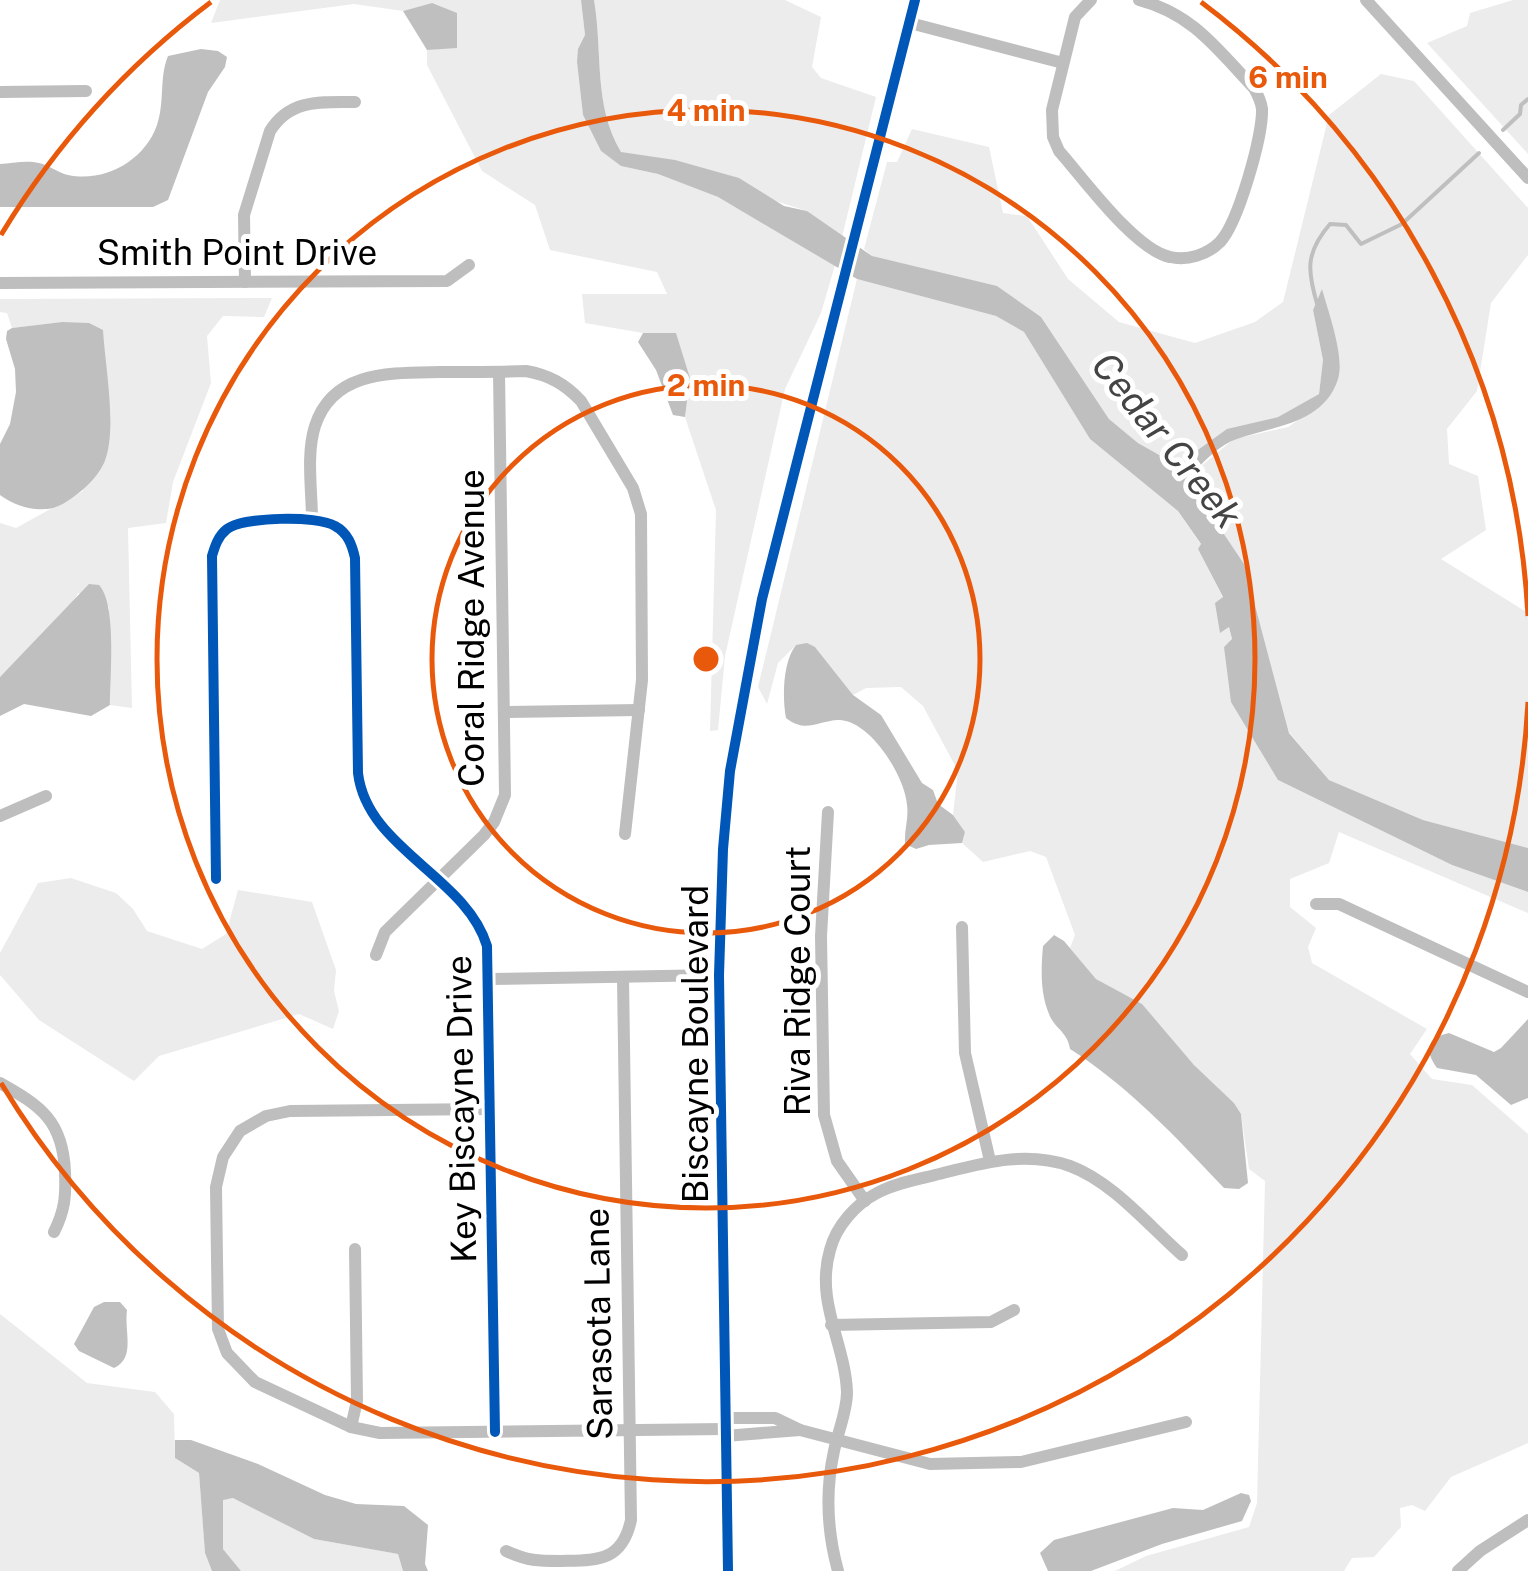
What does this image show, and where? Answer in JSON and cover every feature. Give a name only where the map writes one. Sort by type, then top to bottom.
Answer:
[{"type":"street","name":"Biscayne Boulevard","points":[[728,1571],[719,975],[723,849],[738,717],[762,599],[915,0]]},
{"type":"street","points":[[1092,0],[1075,17],[1052,110],[1053,138],[1059,150],[1142,244],[1154,252],[1182,258],[1208,251],[1233,219],[1262,110],[1254,88],[1194,25],[1167,8],[1139,0]]},
{"type":"street","points":[[1366,0],[1528,178]]},
{"type":"street","points":[[910,22],[1062,63]]},
{"type":"street","points":[[0,92],[86,91]]},
{"type":"street","points":[[244,282],[244,216],[277,119],[310,102],[355,102]]},
{"type":"street","name":"Smith Point Drive","points":[[0,283],[447,281],[469,265]]},
{"type":"street","points":[[216,879],[214,546],[219,537],[237,524],[312,520],[312,445],[323,408],[345,386],[382,373],[526,371],[559,382],[581,401],[638,501],[642,680],[625,834]]},
{"type":"street","name":"Coral Ridge Avenue","points":[[376,955],[385,932],[484,836],[501,808],[506,780],[498,372]]},
{"type":"street","name":"Key Biscayne Drive","points":[[312,520],[335,526],[345,534],[355,558],[360,786],[376,818],[470,913],[484,934],[489,980],[496,1432]]},
{"type":"street","points":[[505,712],[639,710]]},
{"type":"street","points":[[0,816],[46,796]]},
{"type":"street","name":"Riva Ridge Court","points":[[828,812],[821,936],[824,1115],[837,1161],[865,1200]]},
{"type":"street","points":[[1316,904],[1339,904],[1528,992]]},
{"type":"street","points":[[962,927],[965,1053],[990,1161]]},
{"type":"street","points":[[489,980],[719,975]]},
{"type":"street","name":"Sarasota Lane","points":[[506,1551],[528,1561],[597,1560],[620,1547],[628,1534],[630,1430],[622,978]]},
{"type":"street","points":[[0,1083],[40,1108],[59,1133],[64,1148],[66,1200],[54,1232]]},
{"type":"street","points":[[490,1109],[290,1111],[266,1116],[240,1131],[223,1157],[216,1187],[217,1318],[221,1339],[236,1365],[255,1382],[351,1427],[380,1434],[725,1428],[775,1418],[800,1430],[914,1462],[1007,1464],[1186,1422]]},
{"type":"street","points":[[838,1571],[827,1512],[831,1464],[847,1392],[827,1303],[830,1250],[838,1229],[865,1200],[894,1186],[990,1161],[1032,1158],[1071,1166],[1088,1174],[1182,1256]]},
{"type":"street","points":[[351,1427],[357,1401],[355,1249]]},
{"type":"street","points":[[830,1325],[991,1322],[1014,1310]]},
{"type":"street","points":[[1458,1571],[1480,1551],[1528,1520]]},
{"type":"shaded area","points":[[220,0],[581,0],[585,35],[577,62],[583,115],[601,151],[621,166],[658,174],[718,197],[835,265],[821,313],[785,389],[725,656],[718,730],[710,731],[716,510],[685,417],[690,378],[676,334],[585,323],[582,294],[667,294],[657,272],[550,250],[535,205],[482,171],[427,65],[427,50],[457,47],[432,3],[403,11],[354,4],[211,23]]},
{"type":"shaded area","points":[[581,0],[594,0],[606,116],[621,152],[675,160],[739,178],[784,206],[807,211],[872,256],[997,286],[1041,317],[1109,419],[1138,443],[1177,465],[1227,429],[1278,417],[1319,394],[1323,360],[1313,310],[1322,289],[1340,370],[1331,394],[1321,406],[1296,421],[1220,448],[1195,471],[1193,488],[1244,564],[1289,733],[1329,780],[1423,820],[1528,848],[1528,892],[1452,865],[1278,780],[1231,702],[1224,647],[1232,639],[1229,627],[1220,633],[1215,603],[1223,597],[1198,549],[1201,544],[1178,511],[1090,439],[1024,332],[996,316],[857,279],[718,197],[658,174],[621,166],[601,151],[583,115],[577,62],[585,35]]},
{"type":"shaded area","points":[[594,0],[785,0],[821,17],[812,67],[821,78],[876,97],[842,237],[807,211],[621,152],[606,116]]},
{"type":"shaded area","points":[[1513,0],[1528,0],[1528,154],[1427,43],[1467,26],[1470,13]]},
{"type":"shaded area","points":[[432,3],[457,13],[457,48],[427,50],[403,11]]},
{"type":"shaded area","points":[[201,49],[218,51],[227,57],[225,67],[208,92],[168,200],[153,207],[0,207],[0,164],[34,162],[82,177],[109,172],[133,158],[157,125],[168,56]]},
{"type":"shaded area","points":[[1381,74],[1414,81],[1528,208],[1528,255],[1491,303],[1477,391],[1447,429],[1449,464],[1478,476],[1486,530],[1441,559],[1528,613],[1528,848],[1423,820],[1329,780],[1289,732],[1244,565],[1193,488],[1195,471],[1234,439],[1288,427],[1324,403],[1322,290],[1313,310],[1323,360],[1319,394],[1278,417],[1227,430],[1177,465],[1138,443],[1109,419],[1041,317],[872,256],[864,249],[887,162],[897,162],[912,129],[989,147],[1003,213],[1027,216],[1068,279],[1119,322],[1195,343],[1255,322],[1283,302],[1329,115]]},
{"type":"shaded area","points":[[857,279],[996,316],[1024,332],[1090,439],[1178,511],[1201,545],[1198,549],[1223,598],[1221,632],[1229,627],[1232,640],[1224,647],[1278,780],[1452,865],[1528,892],[1528,913],[1339,832],[1329,863],[1290,879],[1290,907],[1316,928],[1308,947],[1312,963],[1427,1029],[1410,1054],[1432,1079],[1472,1085],[1528,1134],[1528,1443],[1451,1477],[1425,1511],[1412,1505],[1400,1508],[1401,1527],[1374,1557],[1352,1558],[1344,1571],[1115,1571],[1146,1556],[1249,1527],[1257,1503],[1265,1181],[1249,1169],[1241,1114],[1142,1005],[1096,979],[1070,948],[1075,935],[1046,857],[1030,851],[983,862],[962,843],[965,832],[953,815],[958,771],[923,706],[901,687],[866,688],[853,695],[815,647],[796,645],[778,663],[767,704],[758,687]]},
{"type":"shaded area","points":[[272,298],[264,317],[223,316],[207,336],[211,383],[173,482],[166,523],[128,528],[132,708],[110,705],[109,607],[78,593],[72,605],[0,677],[0,523],[16,528],[83,491],[62,322],[12,328],[7,313],[0,312],[0,299]]},
{"type":"shaded area","points":[[62,322],[89,323],[103,330],[110,416],[108,450],[97,475],[77,494],[49,509],[32,509],[0,495],[0,444],[10,424],[16,392],[7,331]]},
{"type":"shaded area","points":[[643,333],[676,333],[690,378],[685,417],[673,415],[656,370],[638,342]]},
{"type":"shaded area","points":[[89,584],[99,585],[108,608],[110,705],[91,716],[24,704],[0,716],[0,677]]},
{"type":"shaded area","points":[[807,643],[815,647],[853,695],[881,715],[922,783],[933,790],[938,804],[953,815],[965,832],[962,843],[916,849],[905,844],[907,810],[900,779],[883,751],[861,728],[837,720],[805,726],[786,718],[788,660],[796,645]]},
{"type":"shaded area","points":[[71,878],[116,893],[133,909],[147,931],[202,949],[226,934],[238,890],[312,902],[336,970],[334,991],[339,1011],[333,1029],[299,1014],[159,1056],[134,1081],[39,1020],[0,975],[0,953],[38,883]]},
{"type":"shaded area","points":[[1054,935],[1064,941],[1096,979],[1142,1004],[1194,1065],[1234,1103],[1241,1114],[1248,1183],[1239,1189],[1224,1188],[1132,1096],[1070,1049],[1067,1038],[1049,1014],[1043,989],[1043,946]]},
{"type":"shaded area","points":[[1528,1019],[1528,1098],[1511,1105],[1476,1075],[1437,1068],[1430,1056],[1431,1042],[1449,1033],[1494,1052]]},
{"type":"shaded area","points":[[104,1302],[120,1302],[127,1310],[127,1351],[121,1364],[114,1368],[79,1351],[74,1344],[94,1307]]},
{"type":"shaded area","points":[[0,1314],[87,1383],[155,1392],[174,1414],[175,1458],[199,1473],[205,1553],[212,1571],[0,1571]]},
{"type":"shaded area","points":[[175,1440],[191,1440],[258,1464],[325,1495],[356,1504],[404,1506],[428,1525],[428,1571],[403,1571],[398,1554],[314,1539],[233,1498],[223,1500],[223,1549],[241,1571],[212,1571],[205,1553],[199,1473],[175,1458]]},
{"type":"shaded area","points":[[1241,1493],[1249,1495],[1251,1501],[1242,1521],[1162,1544],[1091,1571],[1048,1571],[1040,1553],[1054,1540],[1173,1508],[1203,1510]]},
{"type":"shaded area","points":[[234,1498],[314,1539],[398,1554],[403,1571],[241,1571],[223,1549],[223,1499]]},
{"type":"waterway","points":[[1503,130],[1520,114],[1521,105],[1528,99]]},
{"type":"waterway","points":[[1318,307],[1310,263],[1316,244],[1330,224],[1346,225],[1361,244],[1402,224],[1479,153]]},
{"type":"cycle path","points":[[728,1571],[719,975],[730,771],[762,599],[915,0]]},
{"type":"cycle path","points":[[216,879],[213,552],[221,535],[235,525],[280,519],[326,522],[346,536],[355,558],[358,773],[365,799],[397,843],[459,900],[476,922],[487,946],[495,1432]]},
{"type":"water label","name":"Cedar Creek","points":[[1167,440]]}]
